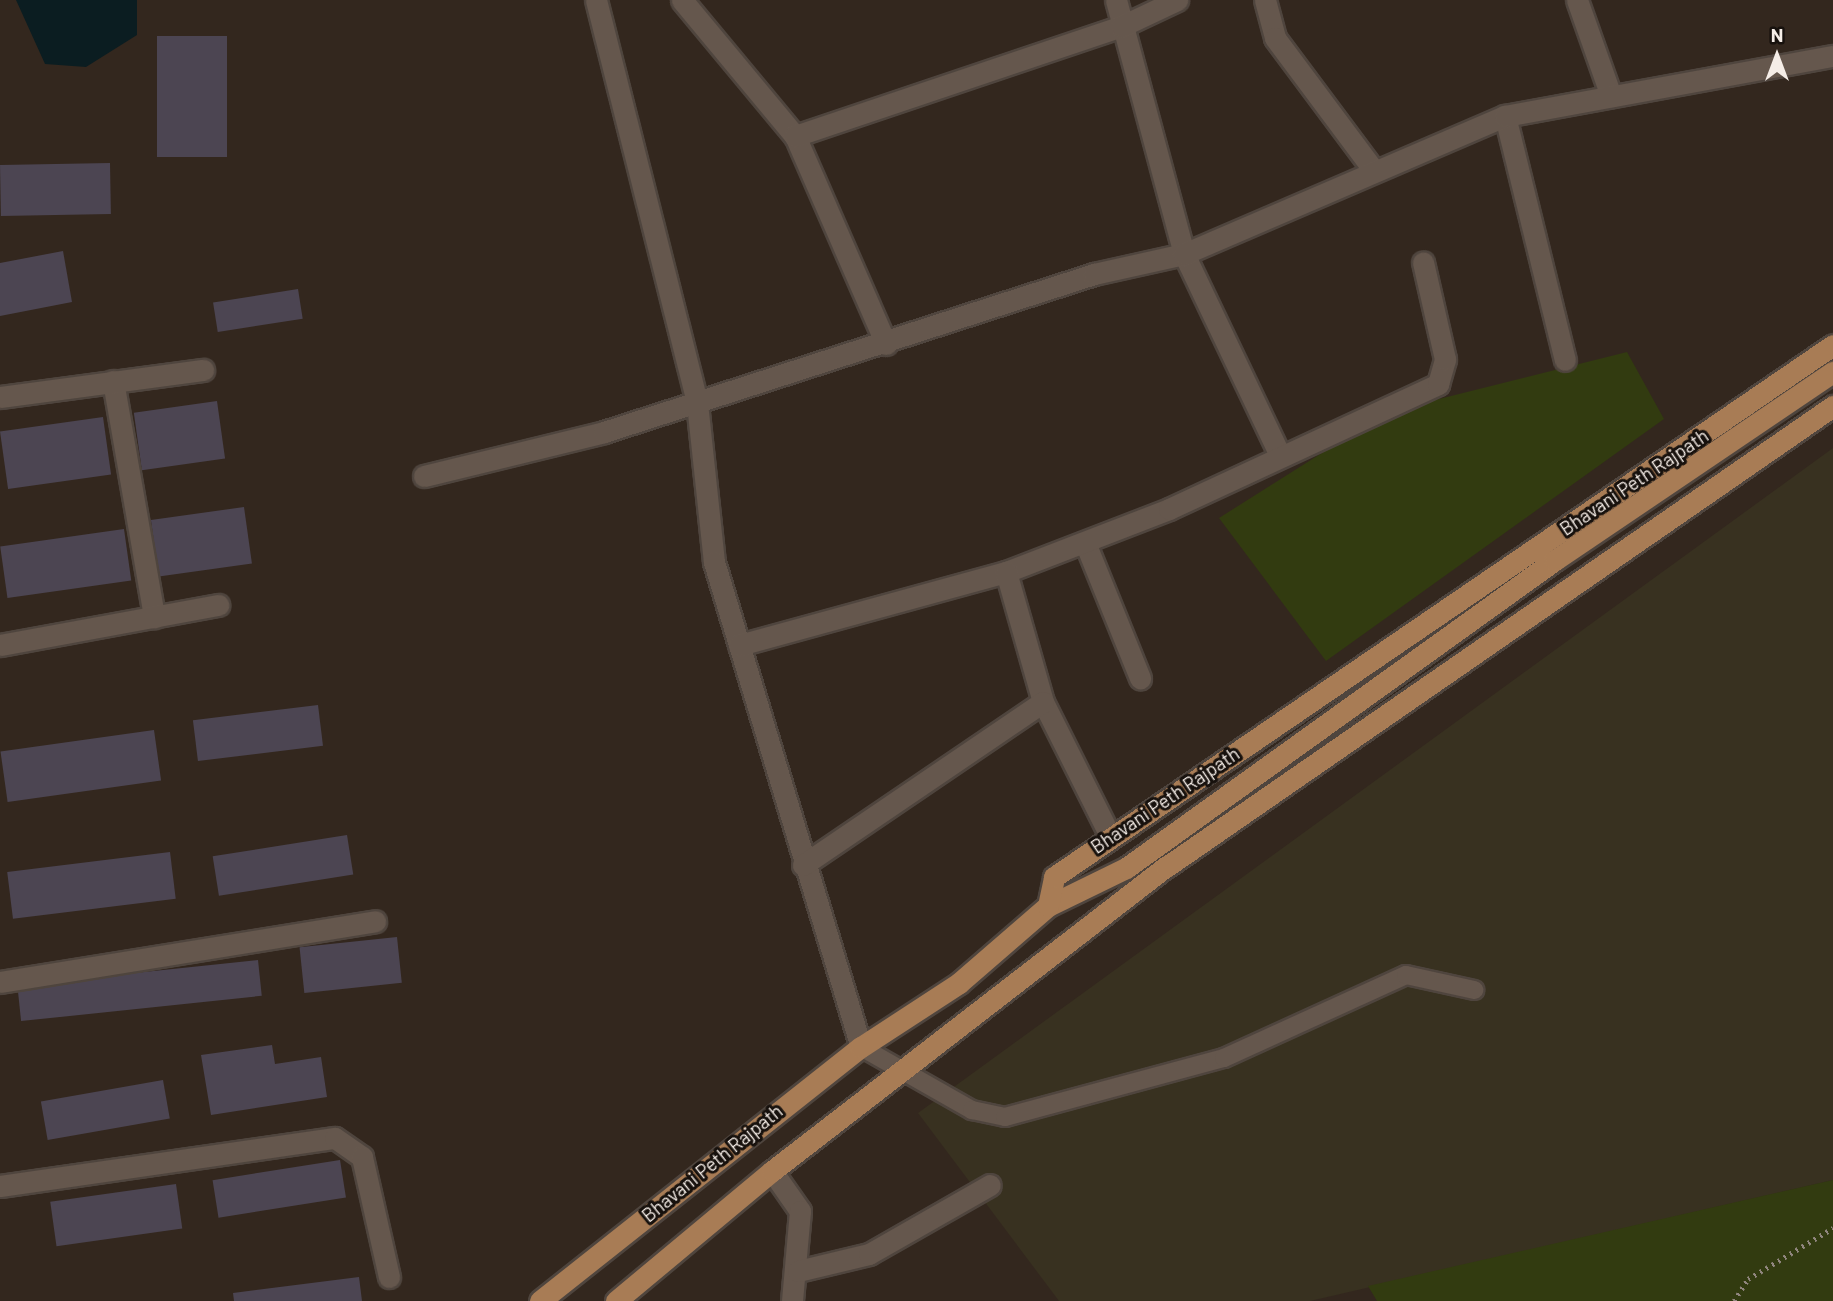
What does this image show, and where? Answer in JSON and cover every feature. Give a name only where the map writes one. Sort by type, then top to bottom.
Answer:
[{"type":"main road","name":"Bhavani Peth Rajpath","points":[[540,1301],[861,1047],[959,983],[1048,906],[1054,877],[1110,836],[1833,345]]},
{"type":"main road","points":[[1048,906],[1126,868],[1555,560],[1833,372]]},
{"type":"main road","points":[[617,1301],[772,1171],[905,1072],[1166,867],[1833,406]]},
{"type":"street","points":[[596,0],[697,403],[714,562],[803,865],[861,1047]]},
{"type":"street","points":[[682,0],[795,136],[886,344]]},
{"type":"street","points":[[1116,0],[1184,254],[1279,453]]},
{"type":"street","points":[[795,136],[1122,26],[1177,0]]},
{"type":"street","points":[[1265,0],[1275,38],[1374,171]]},
{"type":"street","points":[[1577,0],[1611,96]]},
{"type":"street","points":[[424,477],[697,403],[886,344],[1094,274],[1184,254],[1505,116],[1833,56]]},
{"type":"street","points":[[1505,116],[1565,360]]},
{"type":"street","points":[[739,645],[1006,572],[1086,545],[1279,453],[1438,384],[1445,359],[1423,262]]},
{"type":"street","points":[[0,397],[203,370]]},
{"type":"street","points":[[113,380],[154,617]]},
{"type":"street","points":[[1086,545],[1140,678]]},
{"type":"street","points":[[1006,572],[1043,702],[1110,836]]},
{"type":"street","points":[[0,645],[218,605]]},
{"type":"street","points":[[803,865],[1043,702]]},
{"type":"street","points":[[0,982],[375,921]]},
{"type":"street","points":[[0,1186],[335,1138],[362,1157],[389,1277]]},
{"type":"street","points":[[772,1171],[800,1211],[798,1270],[792,1301]]},
{"type":"street","points":[[798,1270],[869,1254],[990,1185]]},
{"type":"lane","points":[[861,1047],[972,1110],[1005,1117],[1224,1058],[1406,975],[1474,990]]},
{"type":"path","points":[[1734,1301],[1748,1279],[1833,1228]]},
{"type":"shaded area","points":[[16,0],[137,0],[137,35],[86,67],[45,64]]},
{"type":"shaded area","points":[[1833,448],[1833,1180],[1310,1301],[1059,1301],[918,1113]]},
{"type":"green space","points":[[1627,352],[1664,419],[1326,661],[1219,518],[1387,412]]},
{"type":"green space","points":[[1833,1180],[1833,1301],[1377,1301],[1368,1286]]},
{"type":"building","points":[[157,36],[227,36],[227,157],[157,157]]},
{"type":"building","points":[[110,163],[111,214],[1,216],[0,165]]},
{"type":"building","points":[[63,251],[72,302],[0,316],[0,263]]},
{"type":"building","points":[[298,289],[303,319],[218,332],[213,302]]},
{"type":"building","points":[[217,401],[225,458],[142,470],[134,413]]},
{"type":"building","points":[[103,417],[111,474],[8,489],[0,431]]},
{"type":"building","points":[[244,507],[252,563],[159,577],[151,520]]},
{"type":"building","points":[[124,529],[131,580],[7,598],[0,546]]},
{"type":"building","points":[[318,705],[323,746],[198,761],[193,720]]},
{"type":"building","points":[[154,730],[161,781],[8,802],[1,752]]},
{"type":"building","points":[[347,835],[353,875],[219,896],[213,856]]},
{"type":"building","points":[[170,852],[176,899],[13,919],[7,872]]},
{"type":"building","points":[[397,937],[402,983],[304,993],[300,947]]},
{"type":"building","points":[[258,960],[262,996],[21,1021],[17,985]]},
{"type":"building","points":[[272,1045],[275,1064],[321,1057],[327,1097],[211,1115],[201,1055]]},
{"type":"building","points":[[163,1080],[170,1118],[48,1140],[41,1102]]},
{"type":"building","points":[[340,1160],[346,1198],[219,1218],[213,1180]]},
{"type":"building","points":[[176,1184],[182,1229],[56,1246],[50,1202]]},
{"type":"building","points":[[359,1277],[362,1301],[234,1301],[233,1293]]}]
